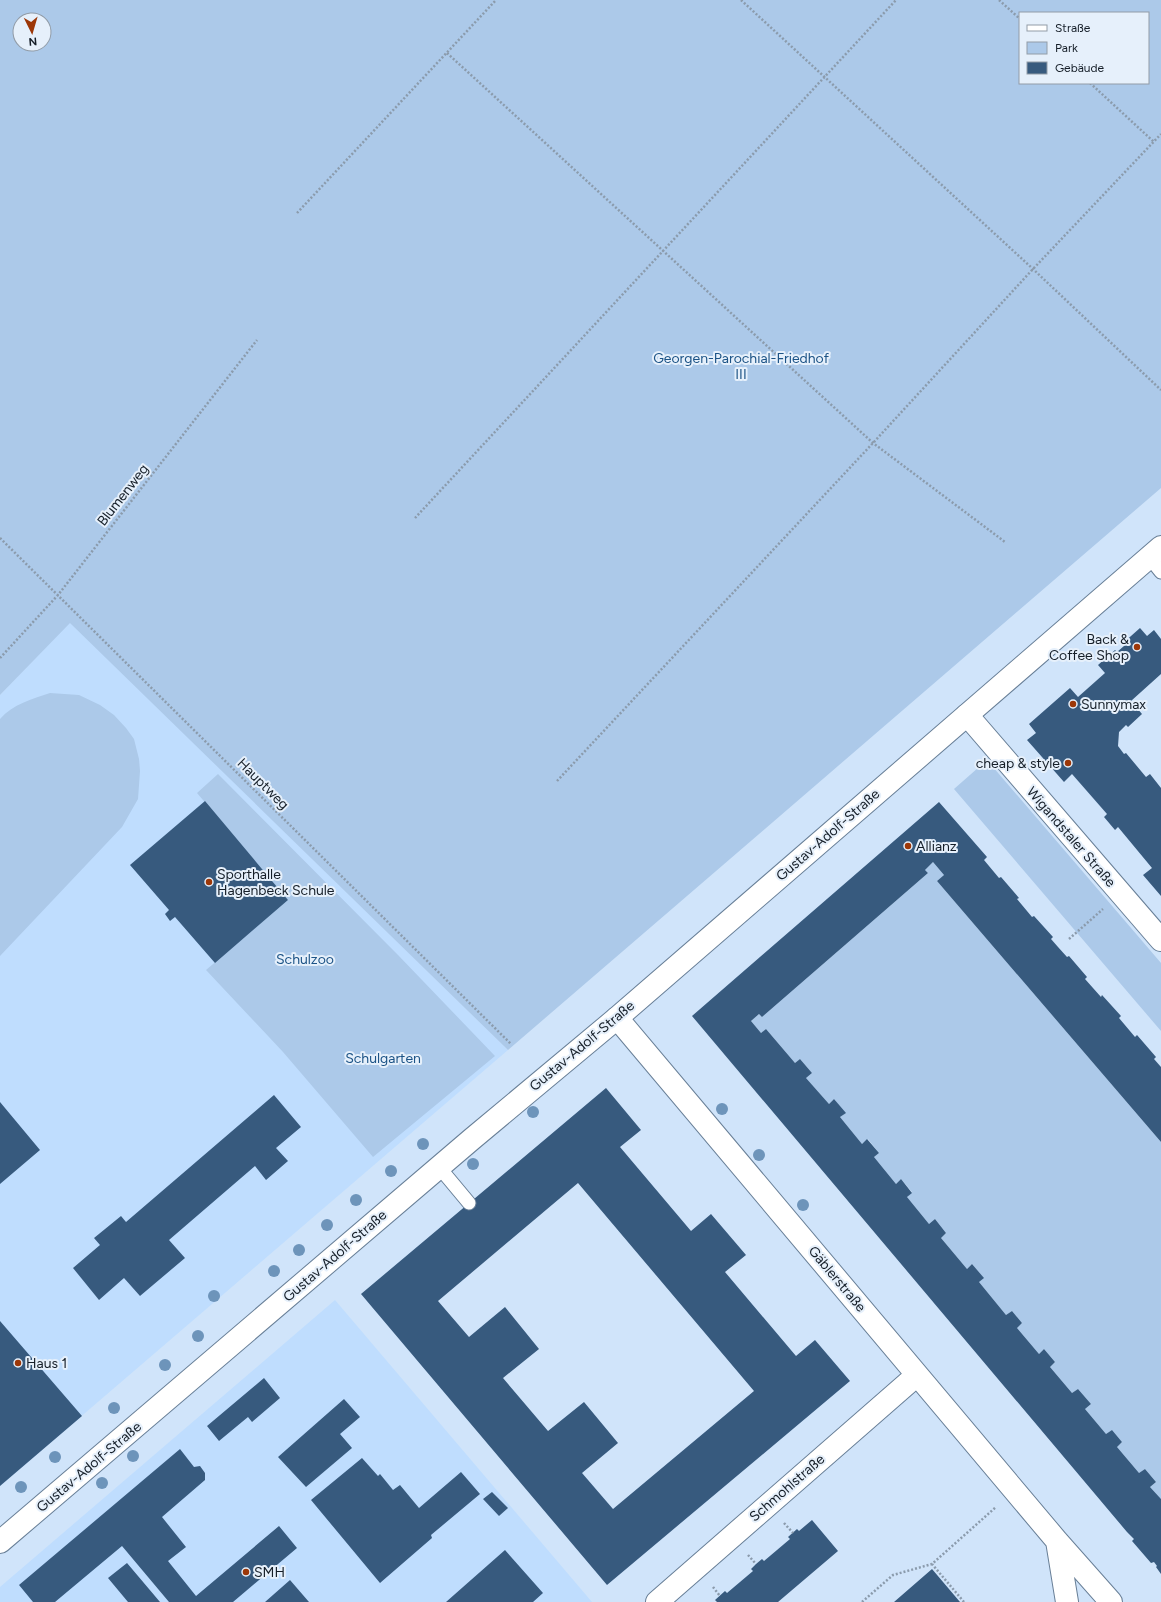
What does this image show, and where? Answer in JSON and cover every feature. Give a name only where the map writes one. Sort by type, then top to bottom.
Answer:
[{"type":"street","name":"Gustav-Adolf-Straße","points":[[0,1542],[616,1018],[967,715],[1157,559]]},
{"type":"street","name":"Wigandstaler Straße","points":[[967,715],[1161,940]]},
{"type":"street","name":"Gäblerstraße","points":[[616,1018],[1057,1541],[1111,1602]]},
{"type":"street","name":"Schmohlstraße","points":[[657,1602],[917,1375]]},
{"type":"street","points":[[1057,1541],[1067,1602]]},
{"type":"lane","points":[[439,1167],[469,1203]]},
{"type":"path","points":[[297,213],[496,0]]},
{"type":"path","points":[[741,0],[1033,269],[1161,390]]},
{"type":"path","points":[[415,518],[896,0]]},
{"type":"path","points":[[999,0],[1019,18]]},
{"type":"path","points":[[447,53],[873,443],[1005,542]]},
{"type":"path","points":[[1091,84],[1154,142]]},
{"type":"path","points":[[557,781],[873,443],[1033,269],[1161,134]]},
{"type":"path","name":"Blumenweg","points":[[0,658],[58,595],[257,340]]},
{"type":"path","name":"Hauptweg","points":[[0,538],[511,1044]]},
{"type":"path","points":[[862,1602],[893,1575],[932,1564],[997,1506]]},
{"type":"path","points":[[932,1564],[964,1602]]},
{"type":"shaded area","points":[[70,622],[508,1050],[0,1486],[0,695]]},
{"type":"shaded area","points":[[335,1300],[592,1602],[0,1602],[0,1587]]},
{"type":"green space","name":"Georgen-Parochial-Friedhof III","points":[[0,0],[1161,0],[1161,488],[508,1050],[70,623],[0,695]]},
{"type":"green space","points":[[50,693],[79,695],[100,705],[114,715],[126,728],[134,739],[139,759],[140,771],[138,799],[122,827],[0,956],[0,719],[11,709]]},
{"type":"green space","points":[[987,760],[1161,963],[1161,1031],[954,789]]},
{"type":"green space","points":[[218,774],[398,955],[495,1056],[373,1157],[283,1052],[206,970],[288,900],[197,793]]},
{"type":"green space","points":[[933,862],[944,875],[937,881],[1161,1142],[1161,1499],[1150,1487],[1156,1482],[1145,1469],[1139,1473],[1117,1447],[1122,1442],[1112,1430],[1106,1434],[1085,1409],[1091,1404],[1078,1389],[1072,1393],[1050,1367],[1055,1362],[1044,1349],[1039,1354],[1017,1328],[1022,1323],[1012,1311],[1006,1315],[979,1282],[983,1277],[972,1264],[967,1269],[941,1238],[946,1233],[935,1219],[929,1224],[907,1197],[912,1192],[901,1179],[896,1184],[874,1157],[879,1153],[868,1139],[862,1144],[840,1117],[845,1113],[834,1099],[829,1104],[806,1078],[812,1073],[800,1059],[795,1063],[766,1029],[761,1033],[751,1021],[759,1014],[762,1017],[928,873],[925,870]]},
{"type":"building","points":[[1140,628],[1147,636],[1154,630],[1161,639],[1161,674],[1131,701],[1142,714],[1128,727],[1126,725],[1119,732],[1118,746],[1124,754],[1126,753],[1146,777],[1150,774],[1161,788],[1161,896],[1143,875],[1152,868],[1118,827],[1115,830],[1104,817],[1107,814],[1072,774],[1064,782],[1027,740],[1036,733],[1029,724],[1070,688],[1078,697],[1105,673],[1098,665],[1115,650],[1117,652],[1124,646],[1122,644]]},
{"type":"building","name":"Sporthalle Hagenbeck Schule","points":[[205,801],[288,900],[215,963],[175,917],[170,921],[165,914],[169,910],[130,865]]},
{"type":"building","points":[[939,802],[987,857],[984,860],[1019,898],[1017,899],[1032,917],[1034,916],[1053,937],[1051,939],[1067,957],[1069,956],[1087,977],[1085,979],[1121,1016],[1119,1018],[1135,1037],[1137,1035],[1156,1057],[1154,1059],[1161,1067],[1161,1142],[937,881],[944,875],[933,862],[925,870],[928,873],[762,1017],[759,1014],[751,1021],[761,1033],[766,1029],[795,1063],[800,1059],[812,1073],[806,1078],[829,1104],[834,1099],[846,1113],[840,1117],[862,1144],[867,1139],[879,1153],[874,1157],[896,1184],[901,1179],[912,1193],[907,1197],[929,1224],[935,1219],[946,1233],[941,1238],[967,1269],[972,1264],[984,1278],[979,1282],[1006,1315],[1012,1311],[1022,1323],[1017,1328],[1039,1354],[1044,1349],[1055,1362],[1050,1367],[1072,1393],[1078,1389],[1091,1404],[1085,1409],[1106,1434],[1112,1430],[1122,1442],[1117,1447],[1139,1473],[1145,1469],[1156,1482],[1150,1487],[1161,1499],[1161,1574],[1154,1562],[1151,1563],[1132,1541],[1134,1539],[692,1016]]},
{"type":"building","points":[[606,1088],[641,1130],[620,1147],[691,1231],[711,1214],[746,1255],[725,1272],[796,1356],[815,1340],[850,1381],[607,1585],[361,1294]],"holes":[[[578,1183],[754,1391],[613,1509],[582,1473],[618,1443],[584,1402],[548,1431],[503,1378],[539,1349],[505,1307],[469,1337],[438,1301]]]},
{"type":"building","points":[[274,1095],[301,1127],[276,1148],[288,1161],[266,1180],[255,1166],[169,1240],[185,1258],[140,1296],[124,1278],[99,1300],[73,1268],[100,1245],[94,1238],[121,1216],[126,1222]]},
{"type":"building","points":[[0,1102],[40,1150],[0,1184]]},
{"type":"building","name":"Haus 1","points":[[0,1321],[82,1416],[0,1486]]},
{"type":"building","points":[[264,1378],[280,1398],[252,1422],[248,1417],[219,1441],[207,1426]]},
{"type":"building","points":[[344,1399],[360,1417],[340,1434],[352,1448],[306,1487],[278,1457]]},
{"type":"building","points":[[180,1449],[194,1467],[200,1466],[205,1473],[205,1480],[162,1517],[186,1547],[168,1561],[196,1596],[279,1526],[297,1548],[233,1602],[169,1602],[122,1546],[55,1602],[33,1602],[19,1585]]},
{"type":"building","points":[[362,1458],[378,1476],[380,1474],[393,1490],[400,1485],[419,1508],[461,1472],[480,1494],[431,1535],[432,1538],[380,1583],[311,1500]]},
{"type":"building","points":[[492,1492],[508,1508],[499,1516],[483,1499]]},
{"type":"building","points":[[812,1520],[838,1551],[778,1602],[717,1602],[715,1600],[725,1591],[727,1593],[753,1571],[751,1569],[762,1559],[764,1561],[790,1539],[788,1537],[797,1529],[799,1531]]},
{"type":"building","points":[[505,1550],[543,1593],[533,1602],[446,1602]]},
{"type":"building","points":[[127,1563],[160,1602],[128,1602],[108,1578]]},
{"type":"building","points":[[932,1569],[960,1602],[894,1602]]},
{"type":"building","points":[[290,1580],[309,1602],[265,1602]]},
{"type":"place","name":"Back & Coffee Shop","points":[[1137,647]]},
{"type":"place","name":"Sunnymax","points":[[1073,704]]},
{"type":"place","name":"cheap & style","points":[[1068,763]]},
{"type":"place","name":"Allianz","points":[[908,846]]},
{"type":"place","name":"Sporthalle Hagenbeck Schule","points":[[209,882]]},
{"type":"place","name":"Haus 1","points":[[18,1363]]},
{"type":"place","name":"SMH","points":[[246,1572]]},
{"type":"park label","name":"Schulzoo","points":[[305,959]]},
{"type":"park label","name":"Schulgarten","points":[[383,1058]]}]
